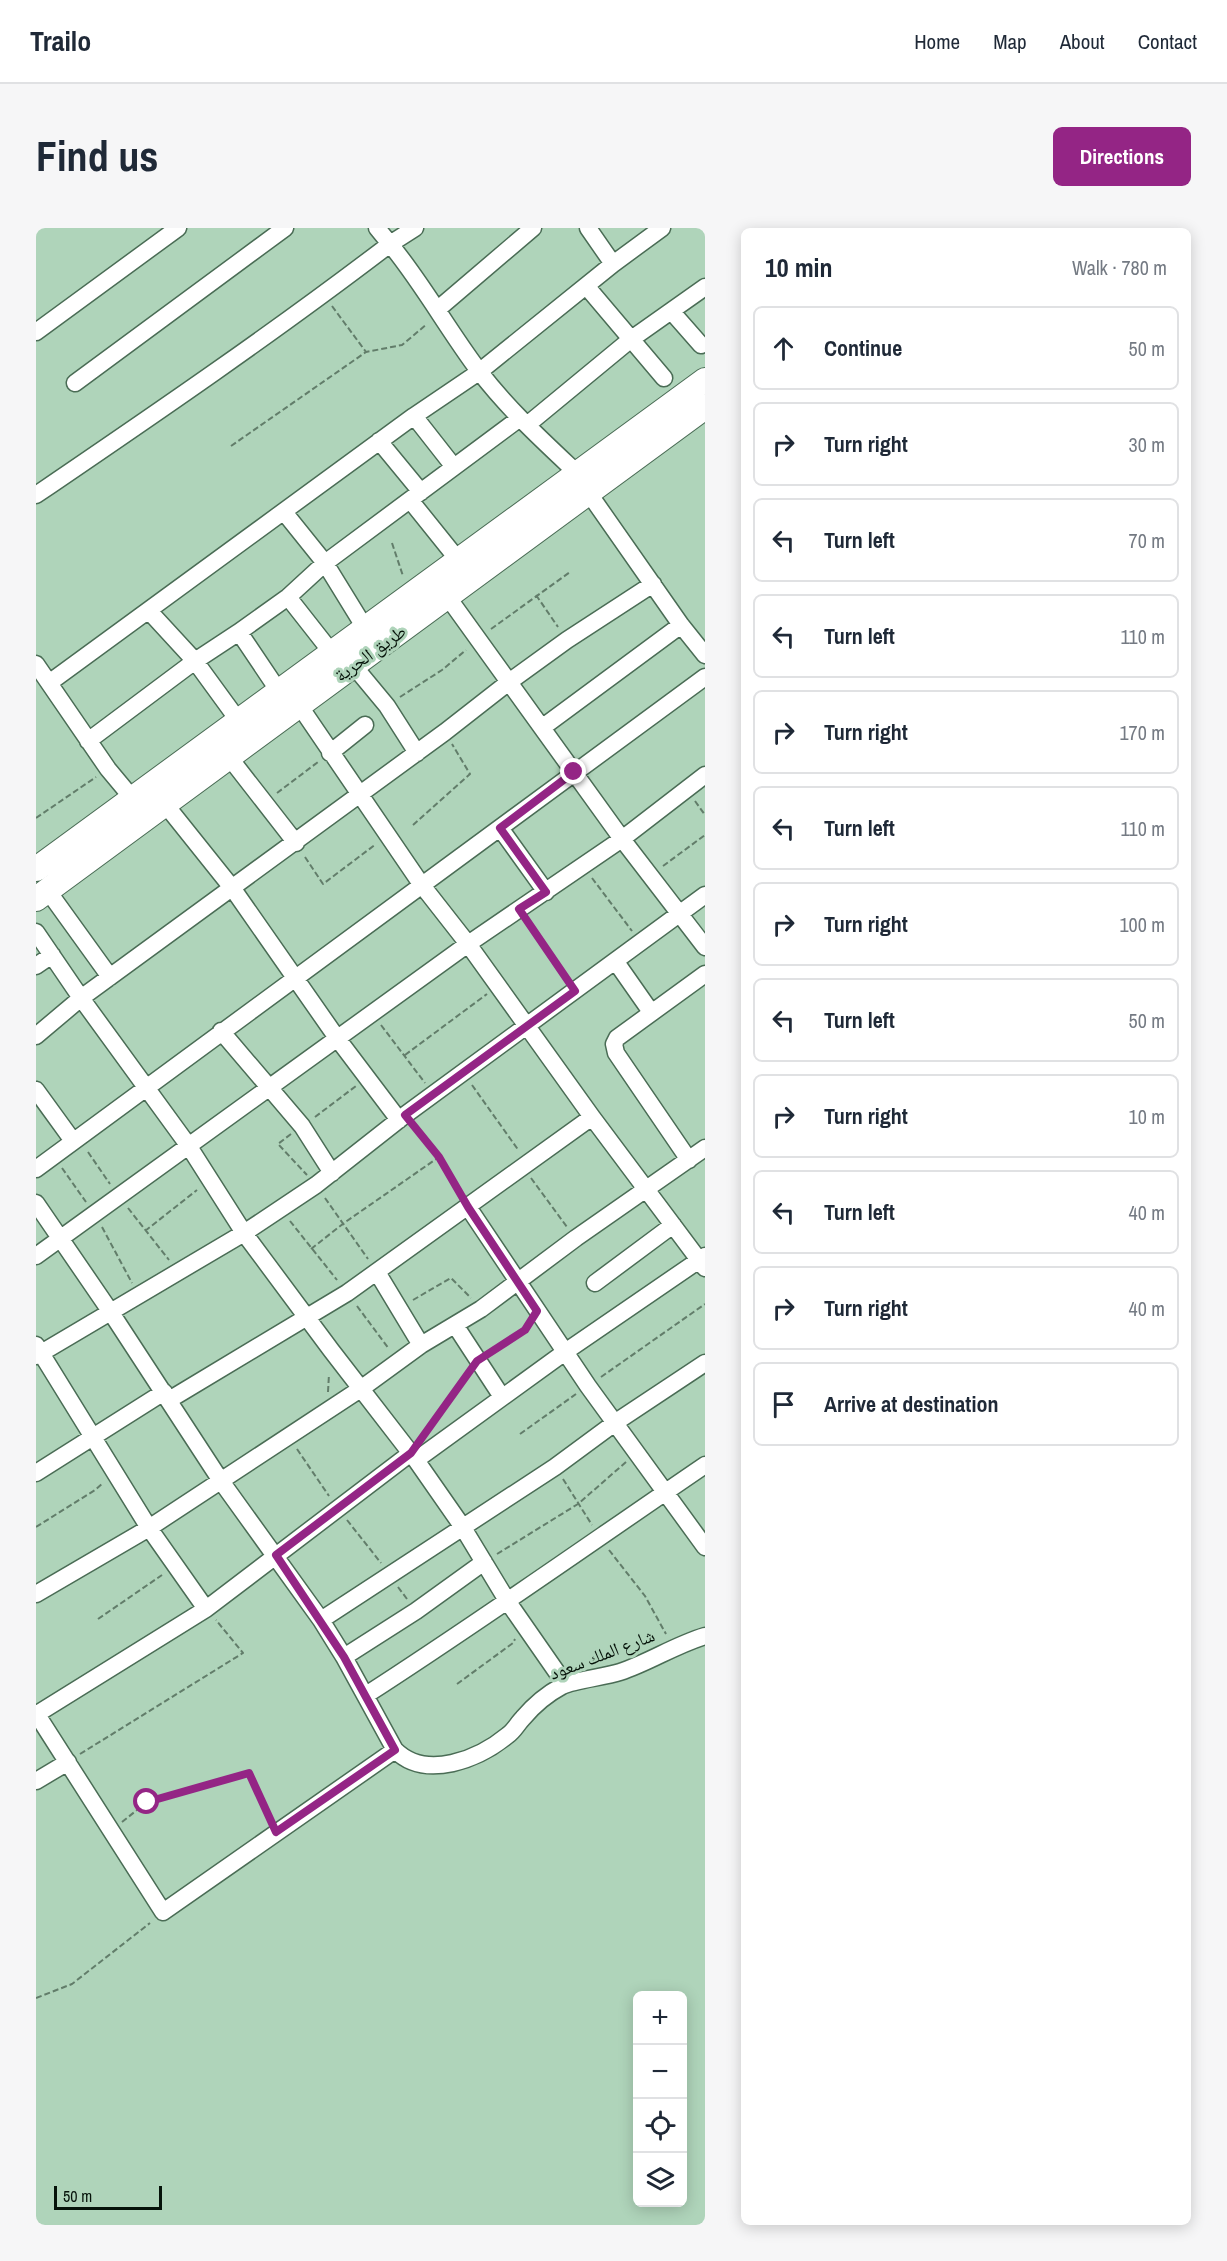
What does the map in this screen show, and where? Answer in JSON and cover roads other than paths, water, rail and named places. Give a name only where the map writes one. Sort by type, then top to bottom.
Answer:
[{"type":"main road","name":"طريق الحرية","points":[[42,895],[447,597],[705,380]]},
{"type":"main road","name":"طريق الحرية","points":[[36,869],[278,690],[459,561],[705,407]]},
{"type":"street","points":[[36,332],[178,228]]},
{"type":"street","points":[[75,383],[285,228]]},
{"type":"street","points":[[377,228],[409,268],[479,372],[523,422],[583,483],[681,625],[705,655]]},
{"type":"street","points":[[36,495],[203,381],[415,228]]},
{"type":"street","points":[[439,311],[534,228]]},
{"type":"street","points":[[588,228],[613,264]]},
{"type":"street","points":[[49,683],[414,416],[479,372],[613,264],[662,228]]},
{"type":"street","points":[[587,287],[664,378]]},
{"type":"street","points":[[88,741],[195,661],[288,597],[325,563],[454,467],[523,422],[630,340],[705,287]]},
{"type":"street","points":[[672,312],[701,345]]},
{"type":"street","points":[[414,416],[454,467]]},
{"type":"street","points":[[380,441],[459,561]]},
{"type":"street","points":[[284,512],[325,563],[365,628]]},
{"type":"street","points":[[38,1030],[296,843],[509,682],[567,640],[653,584]]},
{"type":"street","points":[[288,597],[332,653]]},
{"type":"street","points":[[447,597],[622,839],[705,947]]},
{"type":"street","points":[[149,611],[195,661],[238,720]]},
{"type":"street","points":[[543,727],[681,625]]},
{"type":"street","points":[[239,632],[278,690]]},
{"type":"street","points":[[36,664],[108,769],[133,799]]},
{"type":"street","points":[[353,665],[387,706],[417,753]]},
{"type":"street","points":[[36,1169],[705,677]]},
{"type":"street","points":[[36,1203],[221,1481],[276,1555],[321,1620],[366,1695],[395,1750],[164,1912],[36,1714],[206,1609],[276,1555],[338,1509],[413,1456],[703,1261],[592,1117],[468,944],[421,884],[299,705]]},
{"type":"street","points":[[330,753],[365,725]]},
{"type":"street","points":[[229,757],[296,843]]},
{"type":"street","points":[[36,1256],[468,944],[622,839],[705,775]]},
{"type":"street","points":[[165,804],[233,889],[337,1038],[402,1118]]},
{"type":"street","points":[[500,828],[546,892]]},
{"type":"street","points":[[42,895],[110,977]]},
{"type":"street","points":[[206,1609],[149,1528],[38,1351],[244,1233],[316,1185],[402,1118],[681,915],[705,895]]},
{"type":"street","points":[[36,932],[188,1145],[244,1233],[413,1456],[462,1526],[508,1602],[565,1684]]},
{"type":"street","points":[[36,966],[52,955]]},
{"type":"street","points":[[616,962],[651,1012]]},
{"type":"street","points":[[688,1160],[615,1050],[614,1044],[617,1038],[705,974]]},
{"type":"street","points":[[221,1031],[302,1126],[332,1173]]},
{"type":"street","points":[[36,1090],[75,1139]]},
{"type":"street","points":[[36,1473],[93,1437],[347,1293],[592,1117]]},
{"type":"street","points":[[36,1594],[149,1528],[362,1388],[421,1345],[481,1308],[705,1148]]},
{"type":"street","points":[[468,1207],[588,1386],[705,1547]]},
{"type":"street","points":[[596,1283],[673,1225]]},
{"type":"street","points":[[377,1272],[421,1345]]},
{"type":"street","points":[[455,1325],[502,1396]]},
{"type":"street","points":[[321,1620],[555,1467],[616,1422],[705,1363]]},
{"type":"street","points":[[366,1695],[508,1602],[599,1536],[705,1465]]},
{"type":"street","points":[[344,1657],[416,1611],[484,1562]]},
{"type":"street","name":"شارع الملك سعود","points":[[395,1750],[412,1762],[422,1765],[457,1762],[480,1753],[509,1735],[534,1706],[565,1684],[621,1671],[705,1636]]},
{"type":"street","points":[[36,1781],[68,1762]]}]
